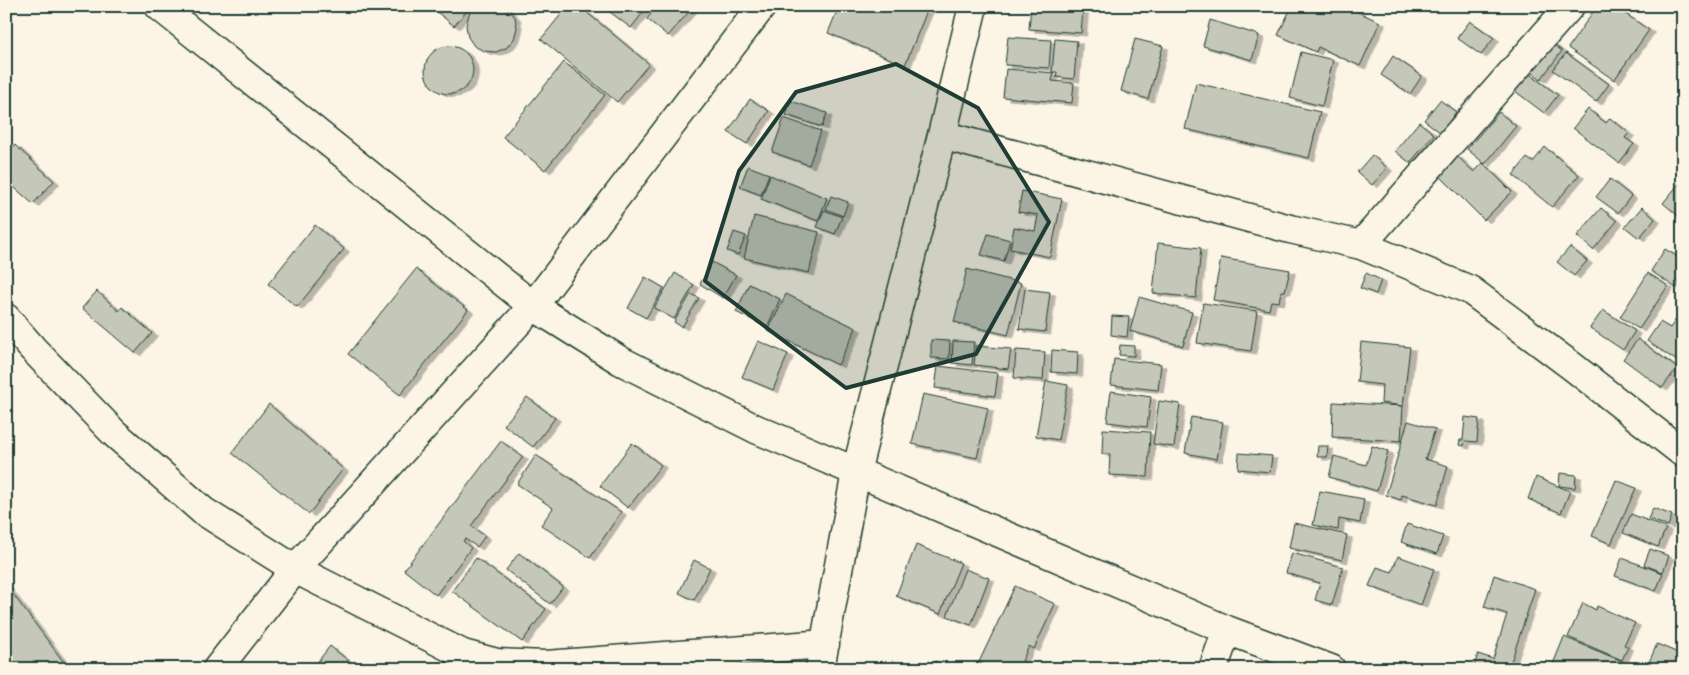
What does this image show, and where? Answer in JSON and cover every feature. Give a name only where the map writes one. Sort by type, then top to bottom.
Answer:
[{"type":"street","points":[[159,6],[532,306],[621,361],[756,429],[1227,630],[1331,669]]},
{"type":"street","points":[[216,669],[295,569],[532,306],[762,6]]},
{"type":"street","points":[[6,318],[33,349],[114,433],[203,511],[295,569],[464,654],[496,663],[546,665],[823,656],[856,472],[973,6]]},
{"type":"street","points":[[1361,245],[1570,6]]},
{"type":"street","points":[[942,135],[1290,229],[1361,245],[1470,290],[1683,453]]},
{"type":"street","points":[[1213,669],[1227,630]]},
{"type":"highlighted area","points":[[896,64],[978,108],[1049,222],[976,354],[846,388],[705,281],[739,171],[796,92]]},
{"type":"building","points":[[441,6],[471,6],[454,26],[437,12]]},
{"type":"building","points":[[477,6],[505,6],[515,17],[517,28],[514,39],[506,48],[496,52],[484,51],[474,46],[468,37],[466,26],[469,14]]},
{"type":"building","points":[[568,6],[579,6],[649,64],[617,102],[541,39]]},
{"type":"building","points":[[602,6],[648,6],[631,28]]},
{"type":"building","points":[[657,6],[694,6],[668,36],[647,19]]},
{"type":"building","points":[[839,6],[929,6],[905,65],[828,33]]},
{"type":"building","points":[[1031,6],[1083,10],[1081,33],[1029,29]]},
{"type":"building","points":[[1292,6],[1345,6],[1380,22],[1360,66],[1318,47],[1316,52],[1278,35]]},
{"type":"building","points":[[1597,6],[1614,6],[1649,30],[1614,80],[1568,48]]},
{"type":"building","points":[[1210,20],[1259,35],[1252,60],[1203,46]]},
{"type":"building","points":[[1470,21],[1494,38],[1481,55],[1457,38]]},
{"type":"building","points":[[1008,37],[1051,40],[1049,68],[1005,65]]},
{"type":"building","points":[[1055,39],[1077,41],[1074,79],[1056,77],[1057,72],[1052,72]]},
{"type":"building","points":[[1135,39],[1163,46],[1148,99],[1121,91]]},
{"type":"building","points":[[1547,39],[1562,51],[1541,79],[1525,67]]},
{"type":"building","points":[[444,46],[454,46],[466,53],[473,65],[473,75],[466,87],[454,94],[444,94],[436,90],[429,83],[425,75],[425,65],[429,57],[436,50]]},
{"type":"building","points":[[1301,52],[1333,60],[1322,106],[1290,98]]},
{"type":"building","points":[[1566,53],[1609,84],[1596,102],[1553,70]]},
{"type":"building","points":[[1393,56],[1422,76],[1410,94],[1381,75]]},
{"type":"building","points":[[564,62],[605,95],[545,170],[503,137]]},
{"type":"building","points":[[1520,67],[1558,95],[1544,113],[1507,85]]},
{"type":"building","points":[[1006,69],[1054,73],[1052,81],[1074,83],[1072,103],[1003,97]]},
{"type":"building","points":[[1196,83],[1320,112],[1309,158],[1185,129]]},
{"type":"building","points":[[750,99],[769,111],[747,144],[728,132]]},
{"type":"building","points":[[1440,100],[1456,112],[1441,133],[1424,120]]},
{"type":"building","points":[[791,101],[827,113],[822,127],[786,115]]},
{"type":"building","points":[[1588,109],[1606,123],[1610,118],[1629,133],[1625,138],[1634,144],[1619,163],[1573,128]]},
{"type":"building","points":[[1499,112],[1516,126],[1485,164],[1467,149]]},
{"type":"building","points":[[784,118],[821,131],[809,165],[772,152]]},
{"type":"building","points":[[1419,122],[1434,134],[1410,163],[1395,151]]},
{"type":"building","points":[[15,145],[54,181],[33,204],[6,180],[6,155]]},
{"type":"building","points":[[1545,147],[1579,175],[1552,207],[1513,175],[1527,158],[1533,162]]},
{"type":"building","points":[[1372,155],[1387,168],[1372,185],[1357,172]]},
{"type":"building","points":[[1456,155],[1474,172],[1483,163],[1512,192],[1484,220],[1438,174]]},
{"type":"building","points":[[748,166],[769,174],[761,195],[740,187]]},
{"type":"building","points":[[770,175],[827,198],[818,221],[761,199]]},
{"type":"building","points":[[1610,179],[1631,196],[1618,213],[1596,197]]},
{"type":"building","points":[[1683,179],[1683,220],[1663,203]]},
{"type":"building","points":[[1022,191],[1062,199],[1050,257],[1010,249],[1014,227],[1035,231],[1038,215],[1018,212]]},
{"type":"building","points":[[831,196],[848,202],[843,216],[826,209]]},
{"type":"building","points":[[1642,207],[1655,219],[1639,238],[1625,227]]},
{"type":"building","points":[[1601,208],[1617,221],[1593,250],[1577,236]]},
{"type":"building","points":[[824,210],[842,217],[835,234],[817,227]]},
{"type":"building","points":[[754,216],[819,232],[809,273],[744,258]]},
{"type":"building","points":[[315,225],[344,249],[297,307],[268,284]]},
{"type":"building","points":[[734,232],[746,236],[738,255],[727,251]]},
{"type":"building","points":[[988,234],[1010,240],[1004,261],[981,255]]},
{"type":"building","points":[[1158,243],[1201,248],[1196,298],[1153,293]]},
{"type":"building","points":[[1570,247],[1587,261],[1574,276],[1557,262]]},
{"type":"building","points":[[1665,249],[1683,260],[1683,277],[1676,288],[1651,271]]},
{"type":"building","points":[[1221,258],[1290,270],[1285,291],[1281,291],[1279,302],[1271,301],[1269,310],[1213,300]]},
{"type":"building","points":[[712,262],[736,275],[723,298],[700,284]]},
{"type":"building","points":[[416,269],[468,310],[400,395],[348,354]]},
{"type":"building","points":[[967,269],[1021,283],[1008,335],[954,322]]},
{"type":"building","points":[[675,273],[694,285],[674,319],[654,308]]},
{"type":"building","points":[[1366,273],[1381,280],[1376,294],[1360,288]]},
{"type":"building","points":[[1648,273],[1668,286],[1639,329],[1620,317]]},
{"type":"building","points":[[645,277],[664,288],[646,318],[628,308]]},
{"type":"building","points":[[749,284],[780,299],[767,327],[736,312]]},
{"type":"building","points":[[1025,289],[1050,292],[1045,332],[1019,329]]},
{"type":"building","points":[[97,291],[119,311],[122,307],[152,333],[135,353],[82,308]]},
{"type":"building","points":[[691,294],[699,298],[682,327],[674,322]]},
{"type":"building","points":[[786,294],[856,328],[838,365],[768,331]]},
{"type":"building","points":[[1139,297],[1192,312],[1183,346],[1130,331]]},
{"type":"building","points":[[1203,303],[1257,311],[1251,351],[1197,343]]},
{"type":"building","points":[[1603,310],[1635,331],[1623,350],[1590,328]]},
{"type":"building","points":[[1679,315],[1683,318],[1683,365],[1647,341],[1660,322],[1670,328]]},
{"type":"building","points":[[1112,316],[1129,317],[1127,337],[1111,335]]},
{"type":"building","points":[[1638,339],[1677,368],[1662,388],[1623,359]]},
{"type":"building","points":[[931,340],[950,341],[949,359],[931,358]]},
{"type":"building","points":[[758,341],[788,354],[773,390],[742,377]]},
{"type":"building","points":[[953,341],[974,342],[972,365],[952,363]]},
{"type":"building","points":[[1361,342],[1410,347],[1403,406],[1381,403],[1382,385],[1357,382]]},
{"type":"building","points":[[1120,345],[1134,346],[1134,356],[1119,355]]},
{"type":"building","points":[[976,346],[1011,349],[1008,369],[974,365]]},
{"type":"building","points":[[1016,350],[1045,352],[1043,380],[1014,378]]},
{"type":"building","points":[[1052,350],[1078,352],[1077,374],[1051,372]]},
{"type":"building","points":[[1114,359],[1161,364],[1158,390],[1111,385]]},
{"type":"building","points":[[938,366],[998,373],[995,396],[935,388]]},
{"type":"building","points":[[1046,381],[1068,385],[1058,440],[1036,436]]},
{"type":"building","points":[[1111,391],[1151,397],[1147,427],[1107,422]]},
{"type":"building","points":[[923,394],[988,408],[977,458],[912,444]]},
{"type":"building","points":[[527,397],[555,418],[533,447],[504,425]]},
{"type":"building","points":[[1159,401],[1180,404],[1174,447],[1153,444]]},
{"type":"building","points":[[1333,402],[1403,406],[1401,441],[1332,437]]},
{"type":"building","points":[[269,404],[343,469],[309,514],[232,453]]},
{"type":"building","points":[[1191,417],[1223,422],[1217,459],[1185,453]]},
{"type":"building","points":[[1465,417],[1479,419],[1477,442],[1465,441],[1464,446],[1459,445],[1460,440],[1463,440]]},
{"type":"building","points":[[1408,421],[1435,429],[1425,459],[1448,466],[1437,505],[1402,495],[1401,500],[1386,495]]},
{"type":"building","points":[[1103,429],[1150,432],[1148,477],[1109,475],[1110,454],[1102,454]]},
{"type":"building","points":[[501,441],[523,457],[471,526],[485,536],[477,547],[465,539],[463,541],[471,548],[436,595],[404,570]]},
{"type":"building","points":[[632,443],[661,465],[628,508],[600,486]]},
{"type":"building","points":[[1318,446],[1328,446],[1327,457],[1317,457]]},
{"type":"building","points":[[1372,446],[1388,451],[1377,491],[1329,477],[1334,456],[1366,465]]},
{"type":"building","points":[[1239,453],[1272,456],[1270,472],[1238,469]]},
{"type":"building","points":[[536,455],[621,512],[590,558],[541,525],[553,508],[517,484]]},
{"type":"building","points":[[1560,473],[1576,475],[1575,488],[1559,486]]},
{"type":"building","points":[[1536,477],[1570,491],[1561,513],[1528,499]]},
{"type":"building","points":[[1616,480],[1636,488],[1611,544],[1592,536]]},
{"type":"building","points":[[1320,491],[1364,499],[1360,523],[1339,519],[1338,530],[1313,525]]},
{"type":"building","points":[[1653,508],[1672,515],[1668,526],[1648,519]]},
{"type":"building","points":[[1631,514],[1666,528],[1658,547],[1623,533]]},
{"type":"building","points":[[1294,523],[1347,535],[1342,560],[1289,548]]},
{"type":"building","points":[[1407,524],[1443,536],[1437,554],[1401,542]]},
{"type":"building","points":[[916,545],[961,563],[940,614],[896,596]]},
{"type":"building","points":[[1650,549],[1669,556],[1663,572],[1644,565]]},
{"type":"building","points":[[519,553],[563,587],[550,604],[506,570]]},
{"type":"building","points":[[1292,553],[1343,567],[1332,605],[1315,600],[1320,583],[1286,573]]},
{"type":"building","points":[[1398,556],[1434,569],[1421,605],[1369,586],[1377,567],[1392,572]]},
{"type":"building","points":[[476,558],[546,609],[522,642],[452,591]]},
{"type":"building","points":[[1622,558],[1663,573],[1656,591],[1615,576]]},
{"type":"building","points":[[694,560],[710,568],[694,600],[679,593]]},
{"type":"building","points":[[965,569],[989,578],[971,625],[947,616]]},
{"type":"building","points":[[1494,575],[1535,589],[1509,668],[1499,665],[1497,669],[1473,669],[1478,654],[1493,659],[1507,614],[1484,607]]},
{"type":"building","points":[[6,585],[69,669],[6,669]]},
{"type":"building","points":[[1015,586],[1055,604],[1034,649],[1029,646],[1022,661],[1027,664],[1025,669],[992,669],[979,662]]},
{"type":"building","points":[[1583,603],[1596,610],[1597,606],[1635,623],[1624,645],[1628,647],[1622,660],[1568,637]]},
{"type":"building","points":[[1564,637],[1629,664],[1627,669],[1551,669]]},
{"type":"building","points":[[1657,644],[1683,655],[1683,669],[1646,669]]},
{"type":"building","points":[[330,646],[359,669],[312,669]]},
{"type":"building","points":[[892,661],[913,669],[889,669]]},
{"type":"building","points":[[935,661],[954,668],[932,669]]}]
